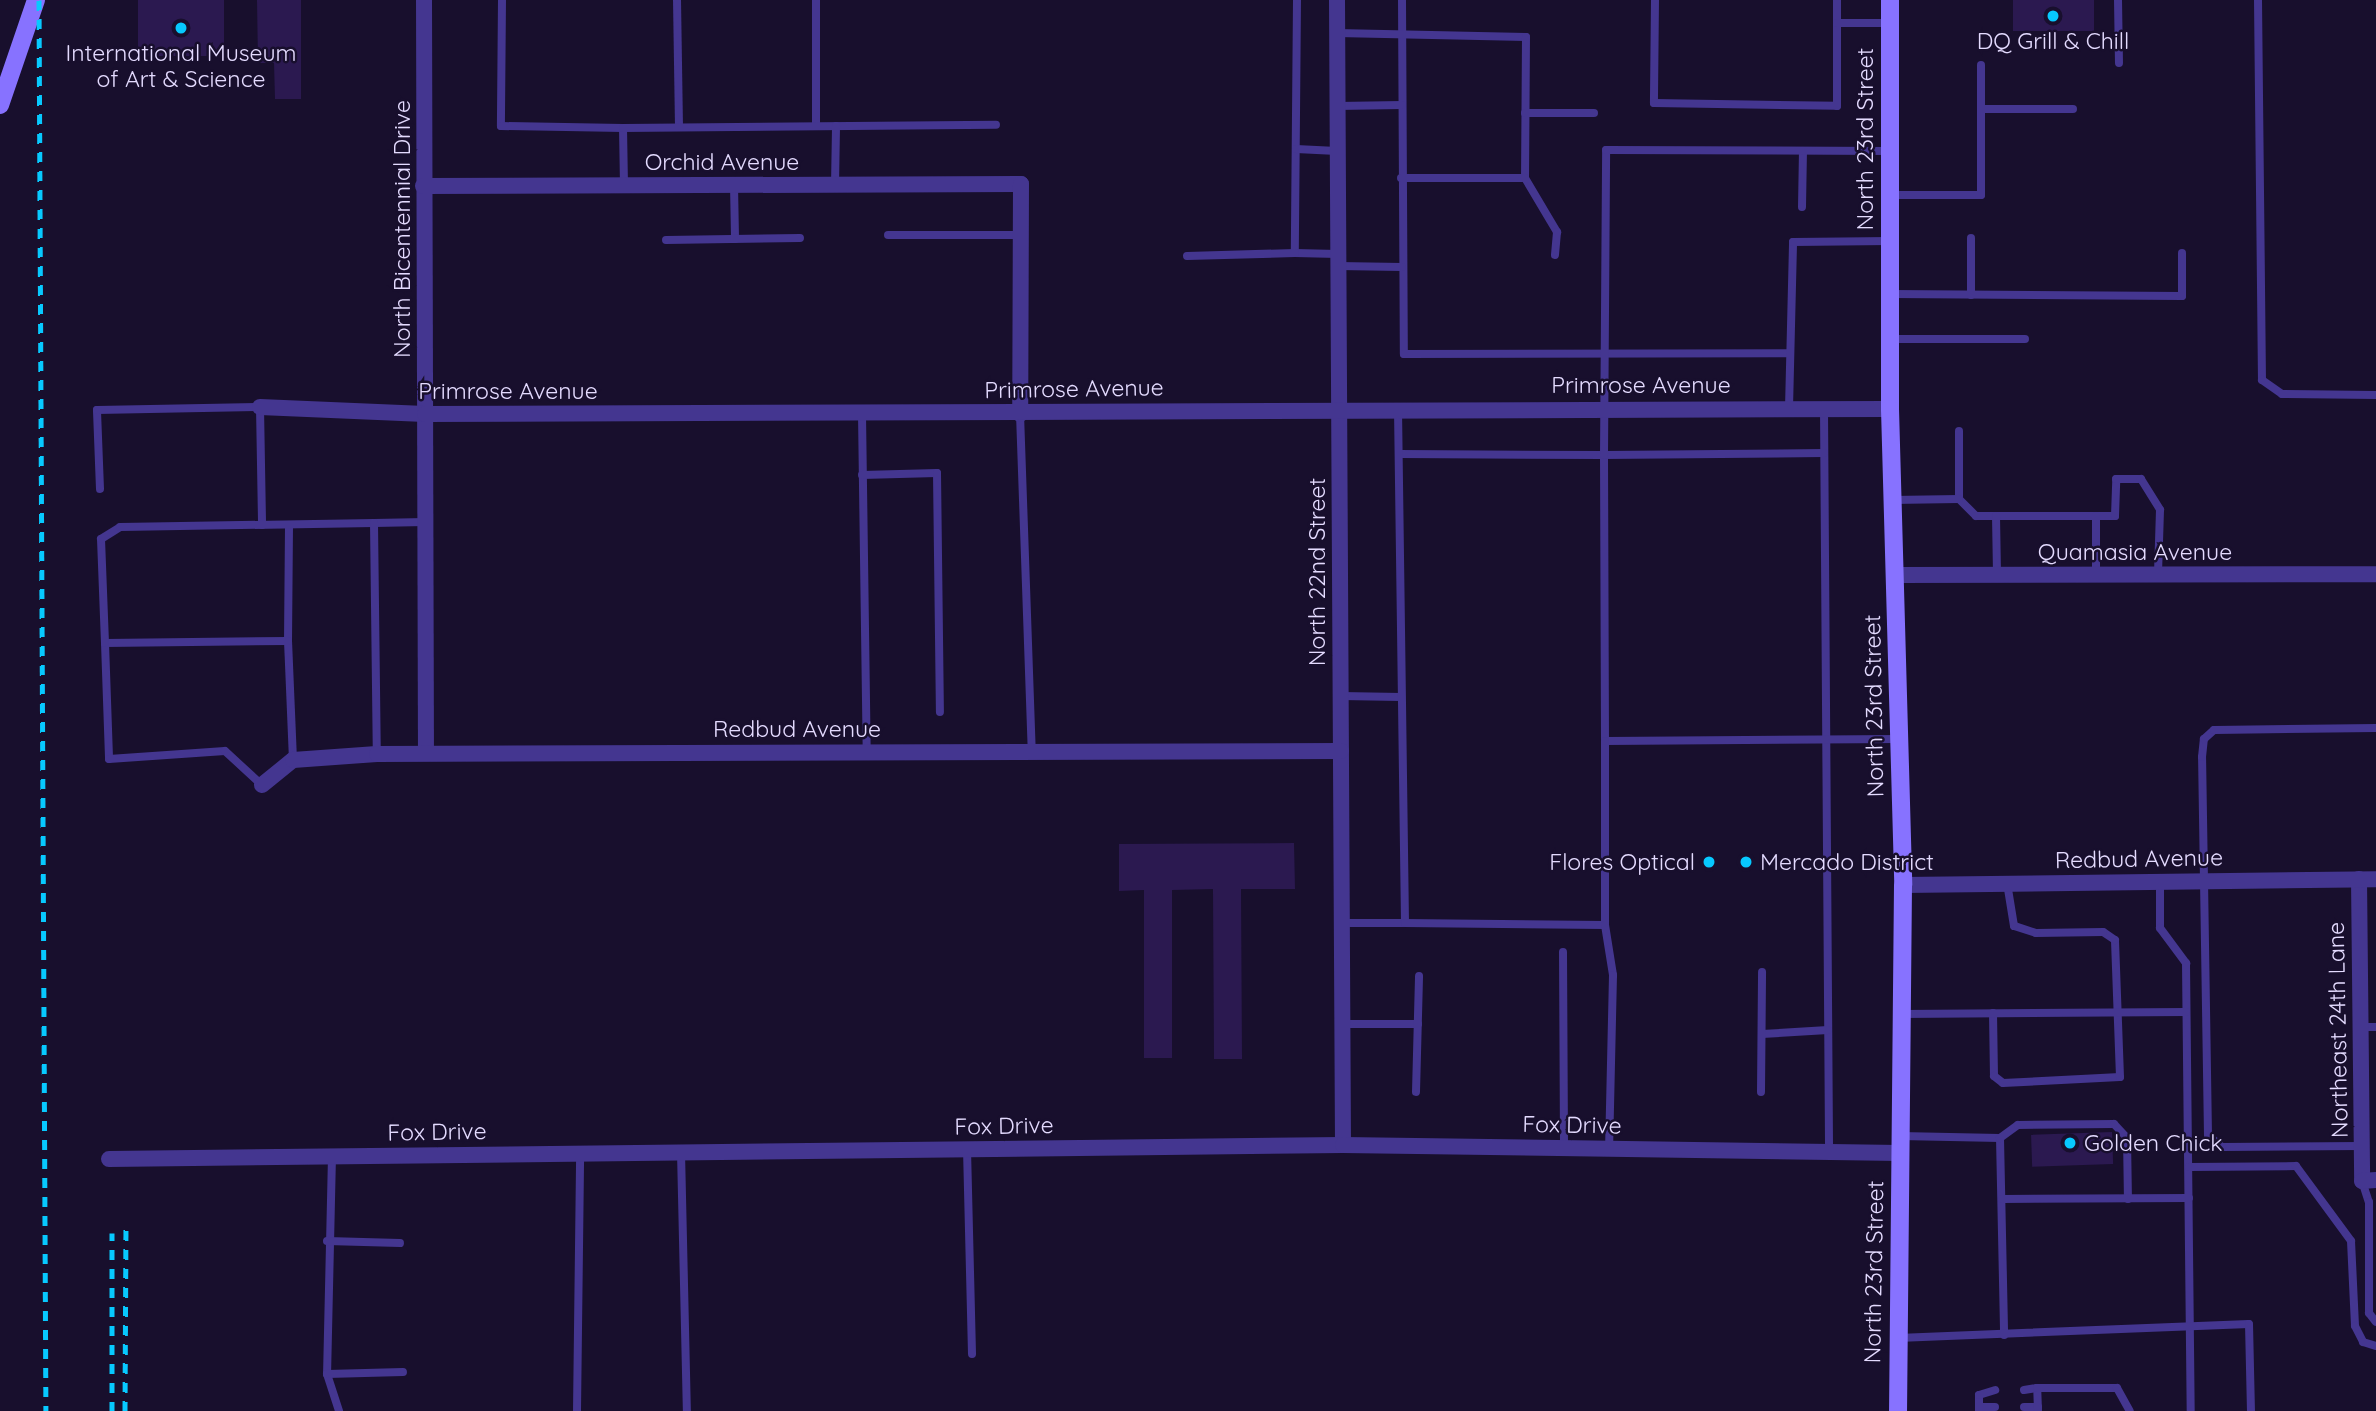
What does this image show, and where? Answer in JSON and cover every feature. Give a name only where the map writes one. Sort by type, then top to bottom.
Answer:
[{"type":"main road","points":[[0,105],[36,0]]},
{"type":"main road","name":"North 23rd Street","points":[[1890,0],[1890,409],[1903,885],[1898,1411]]},
{"type":"street","name":"North Bicentennial Drive","points":[[424,0],[426,753]]},
{"type":"street","name":"North 22nd Street","points":[[1336,0],[1343,1144]]},
{"type":"street","name":"Orchid Avenue","points":[[423,186],[1021,184],[1020,235]]},
{"type":"street","points":[[1020,235],[1020,414]]},
{"type":"street","name":"Primrose Avenue","points":[[260,407],[425,414],[1020,414],[1339,407],[1890,409]]},
{"type":"street","name":"Quamasia Avenue","points":[[1895,575],[2376,574]]},
{"type":"street","name":"Redbud Avenue","points":[[293,760],[426,753],[1341,751]]},
{"type":"street","points":[[262,785],[293,760]]},
{"type":"street","name":"Northeast 24th Lane","points":[[2359,879],[2368,1027],[2362,1146],[2369,1180]]},
{"type":"street","name":"Redbud Avenue","points":[[1903,885],[2376,879]]},
{"type":"street","name":"Fox Drive","points":[[109,1159],[1343,1144],[1829,1152],[1900,1144]]},
{"type":"lane","points":[[502,0],[501,126],[623,128],[996,125]]},
{"type":"lane","points":[[677,0],[679,127]]},
{"type":"lane","points":[[816,0],[816,126]]},
{"type":"lane","points":[[1295,253],[1297,0]]},
{"type":"lane","points":[[1402,0],[1404,354],[1790,353]]},
{"type":"lane","points":[[1655,0],[1654,103],[1837,106],[1837,0]]},
{"type":"lane","points":[[2118,0],[2119,63]]},
{"type":"lane","points":[[2258,0],[2262,380],[2281,394],[2376,395]]},
{"type":"lane","points":[[1837,23],[1890,23]]},
{"type":"lane","points":[[1337,33],[1526,37],[1525,178],[1557,232],[1555,255]]},
{"type":"lane","points":[[1890,195],[1981,195],[1981,65]]},
{"type":"lane","points":[[1337,106],[1402,106]]},
{"type":"lane","points":[[1981,109],[2073,108]]},
{"type":"lane","points":[[1525,113],[1594,113]]},
{"type":"lane","points":[[835,185],[836,126]]},
{"type":"lane","points":[[623,128],[624,185]]},
{"type":"lane","points":[[1296,149],[1338,150]]},
{"type":"lane","points":[[1609,1148],[1613,975],[1605,925],[1603,408],[1606,150],[1890,151]]},
{"type":"lane","points":[[1802,207],[1803,151]]},
{"type":"lane","points":[[1401,178],[1525,178]]},
{"type":"lane","points":[[734,185],[735,239]]},
{"type":"lane","points":[[888,235],[1020,235]]},
{"type":"lane","points":[[666,240],[800,238]]},
{"type":"lane","points":[[1971,238],[1971,295]]},
{"type":"lane","points":[[1789,408],[1793,242],[1890,241]]},
{"type":"lane","points":[[1187,256],[1295,253],[1402,267]]},
{"type":"lane","points":[[1890,294],[2182,296],[2182,253]]},
{"type":"lane","points":[[1889,339],[2025,339]]},
{"type":"lane","points":[[100,489],[97,410],[260,407],[262,525]]},
{"type":"lane","points":[[1398,408],[1405,923]]},
{"type":"lane","points":[[1824,409],[1829,1152]]},
{"type":"lane","points":[[862,414],[867,752]]},
{"type":"lane","points":[[1020,414],[1032,752]]},
{"type":"lane","points":[[1959,431],[1959,499],[1976,516],[2115,516],[2116,479],[2141,479],[2160,510],[2158,574]]},
{"type":"lane","points":[[1399,454],[1824,453]]},
{"type":"lane","points":[[862,475],[937,473],[940,712]]},
{"type":"lane","points":[[1892,500],[1959,499]]},
{"type":"lane","points":[[1996,516],[1997,575]]},
{"type":"lane","points":[[2096,516],[2096,575]]},
{"type":"lane","points":[[262,785],[225,751],[109,759],[102,539],[120,527],[425,522]]},
{"type":"lane","points":[[374,523],[377,754]]},
{"type":"lane","points":[[289,525],[288,641],[293,760]]},
{"type":"lane","points":[[105,643],[288,641]]},
{"type":"lane","points":[[1340,696],[1401,697]]},
{"type":"lane","points":[[2362,1146],[2212,1142],[2204,739],[2214,730],[2376,728]]},
{"type":"lane","points":[[1605,741],[1899,739]]},
{"type":"lane","points":[[2160,881],[2160,928],[2186,963],[2189,1198],[2194,1328],[2191,1411]]},
{"type":"lane","points":[[1993,1013],[1994,1076],[2003,1083],[2114,1081],[2120,1077],[2121,1012],[2115,940],[2103,932],[2036,933],[2014,926],[2007,883]]},
{"type":"lane","points":[[1342,923],[1605,925]]},
{"type":"lane","points":[[1563,952],[1564,1148]]},
{"type":"lane","points":[[1761,1091],[1762,972]]},
{"type":"lane","points":[[1416,1092],[1419,976]]},
{"type":"lane","points":[[1901,1014],[2186,1012]]},
{"type":"lane","points":[[1342,1024],[1418,1024]]},
{"type":"lane","points":[[1762,1034],[1828,1030]]},
{"type":"lane","points":[[1900,1144],[2000,1138],[2018,1125],[2114,1124],[2127,1138],[2128,1199]]},
{"type":"lane","points":[[2000,1138],[2004,1335]]},
{"type":"lane","points":[[967,1149],[972,1354]]},
{"type":"lane","points":[[681,1152],[687,1411]]},
{"type":"lane","points":[[577,1411],[580,1153]]},
{"type":"lane","points":[[332,1156],[327,1241],[327,1374],[339,1411]]},
{"type":"lane","points":[[2189,1167],[2296,1166],[2351,1241],[2355,1326],[2363,1342],[2376,1346]]},
{"type":"lane","points":[[2369,1180],[2369,1313],[2376,1322]]},
{"type":"lane","points":[[2002,1199],[2189,1198]]},
{"type":"lane","points":[[327,1241],[400,1243]]},
{"type":"lane","points":[[1898,1338],[2249,1324],[2251,1411]]},
{"type":"lane","points":[[327,1374],[404,1372]]},
{"type":"lane","points":[[2024,1406],[2038,1409],[2037,1388]]},
{"type":"lane","points":[[2024,1390],[2117,1388],[2130,1411]]},
{"type":"lane","points":[[1995,1390],[1979,1395],[1979,1409],[1995,1407]]},
{"type":"building","name":"International Museum of Art & Science","points":[[138,0],[224,0],[224,56],[138,56]]},
{"type":"building","name":"International Museum of Art & Science","points":[[257,0],[301,0],[301,99],[275,99],[274,63],[258,63]]},
{"type":"building","name":"DQ Grill & Chill","points":[[2013,0],[2094,0],[2094,31],[2013,31]]},
{"type":"building","points":[[1294,843],[1295,889],[1241,889],[1242,1059],[1214,1059],[1213,889],[1172,890],[1172,1058],[1144,1058],[1144,890],[1119,891],[1119,844]]},
{"type":"building","name":"Golden Chick","points":[[2112,1132],[2113,1164],[2032,1167],[2031,1135]]},
{"type":"railway","points":[[39,0],[46,1411]]},
{"type":"railway","points":[[125,1411],[126,1222]]},
{"type":"railway","points":[[112,1233],[112,1411]]},
{"type":"place","name":"DQ Grill & Chill","points":[[2053,16]]},
{"type":"place","name":"International Museum of Art & Science","points":[[181,28]]},
{"type":"place","name":"Flores Optical","points":[[1709,862]]},
{"type":"place","name":"Mercado District","points":[[1746,862]]},
{"type":"place","name":"Golden Chick","points":[[2070,1143]]}]
